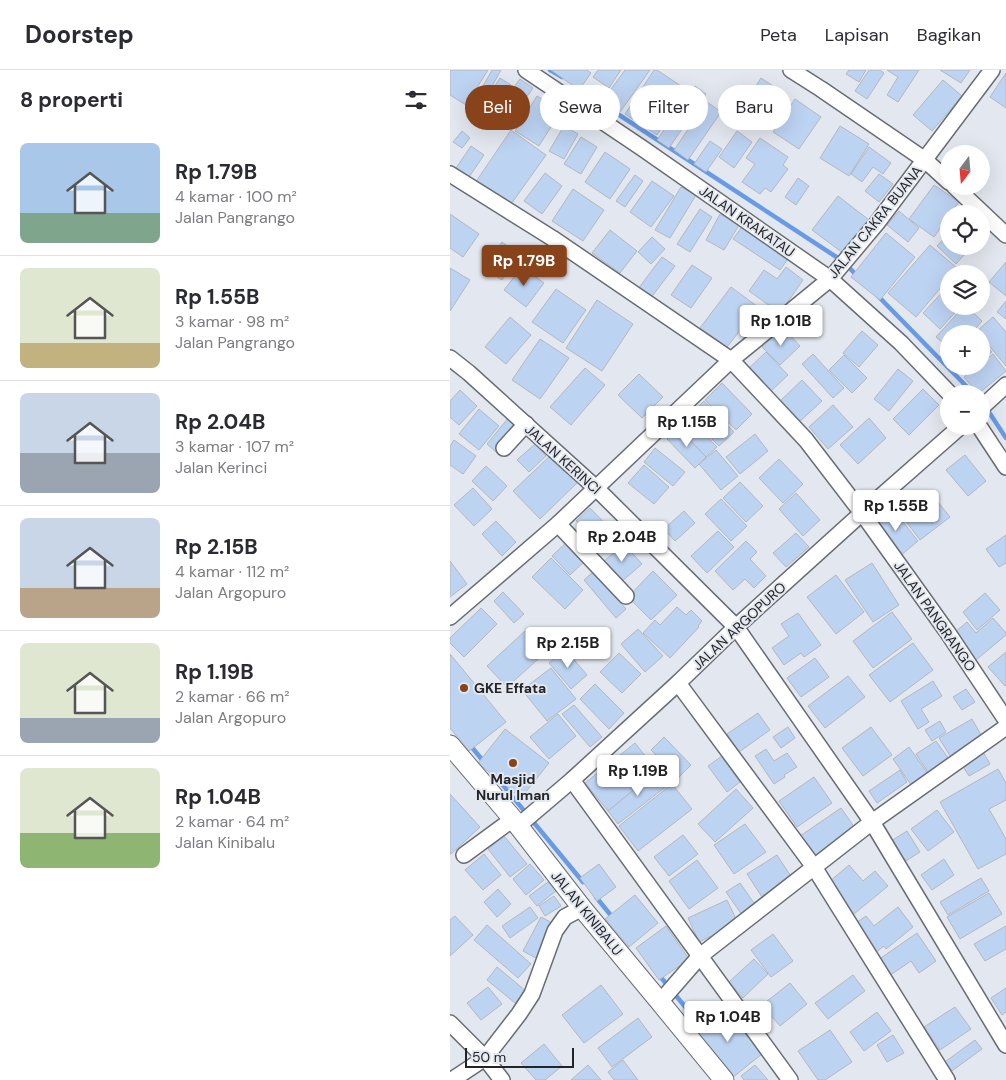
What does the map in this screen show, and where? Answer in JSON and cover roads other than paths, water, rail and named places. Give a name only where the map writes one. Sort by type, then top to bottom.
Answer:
[{"type":"street","name":"JALAN KRAKATAU","points":[[526,70],[830,279],[901,343],[941,385]]},
{"type":"street","points":[[791,70],[925,160],[940,174]]},
{"type":"street","name":"JALAN CAKRA BUANA","points":[[450,617],[558,524],[731,360],[830,279],[877,224],[992,70]]},
{"type":"street","name":"JALAN PANGRANGO","points":[[450,174],[552,238],[731,360],[806,440],[862,513],[948,633],[1006,720]]},
{"type":"street","points":[[964,195],[1006,235]]},
{"type":"street","name":"JALAN KERINCI","points":[[450,358],[596,488],[736,627]]},
{"type":"street","points":[[990,400],[1006,386]]},
{"type":"street","points":[[504,448],[526,424]]},
{"type":"street","name":"JALAN ARGOPURO","points":[[464,855],[516,823],[572,780],[678,684],[736,627],[951,435]]},
{"type":"street","points":[[985,435],[1006,467]]},
{"type":"street","points":[[558,524],[626,596]]},
{"type":"street","points":[[736,627],[872,822],[1006,1045]]},
{"type":"street","points":[[678,684],[814,867],[947,1080]]},
{"type":"street","points":[[660,1002],[700,956],[872,822],[1006,727]]},
{"type":"street","name":"JALAN KINIBALU","points":[[450,745],[516,823],[582,908],[724,1080]]},
{"type":"street","points":[[572,780],[790,1080]]},
{"type":"street","points":[[452,1080],[485,1058],[519,1014],[532,994],[552,938],[564,917],[582,908]]},
{"type":"street","points":[[450,1023],[485,1058],[502,1080]]},
{"type":"waterway","points":[[550,70],[562,77]]},
{"type":"waterway","points":[[620,115],[844,262],[858,277]]},
{"type":"waterway","points":[[878,296],[965,385]]},
{"type":"waterway","points":[[990,414],[1006,438]]},
{"type":"waterway","points":[[470,745],[484,762]]},
{"type":"waterway","points":[[497,778],[583,882]]},
{"type":"waterway","points":[[596,897],[613,918]]},
{"type":"waterway","points":[[659,975],[705,1031]]},
{"type":"place","name":"GKE Effata","points":[[464,688]]},
{"type":"place","name":"Masjid Nurul Iman","points":[[513,763]]}]
